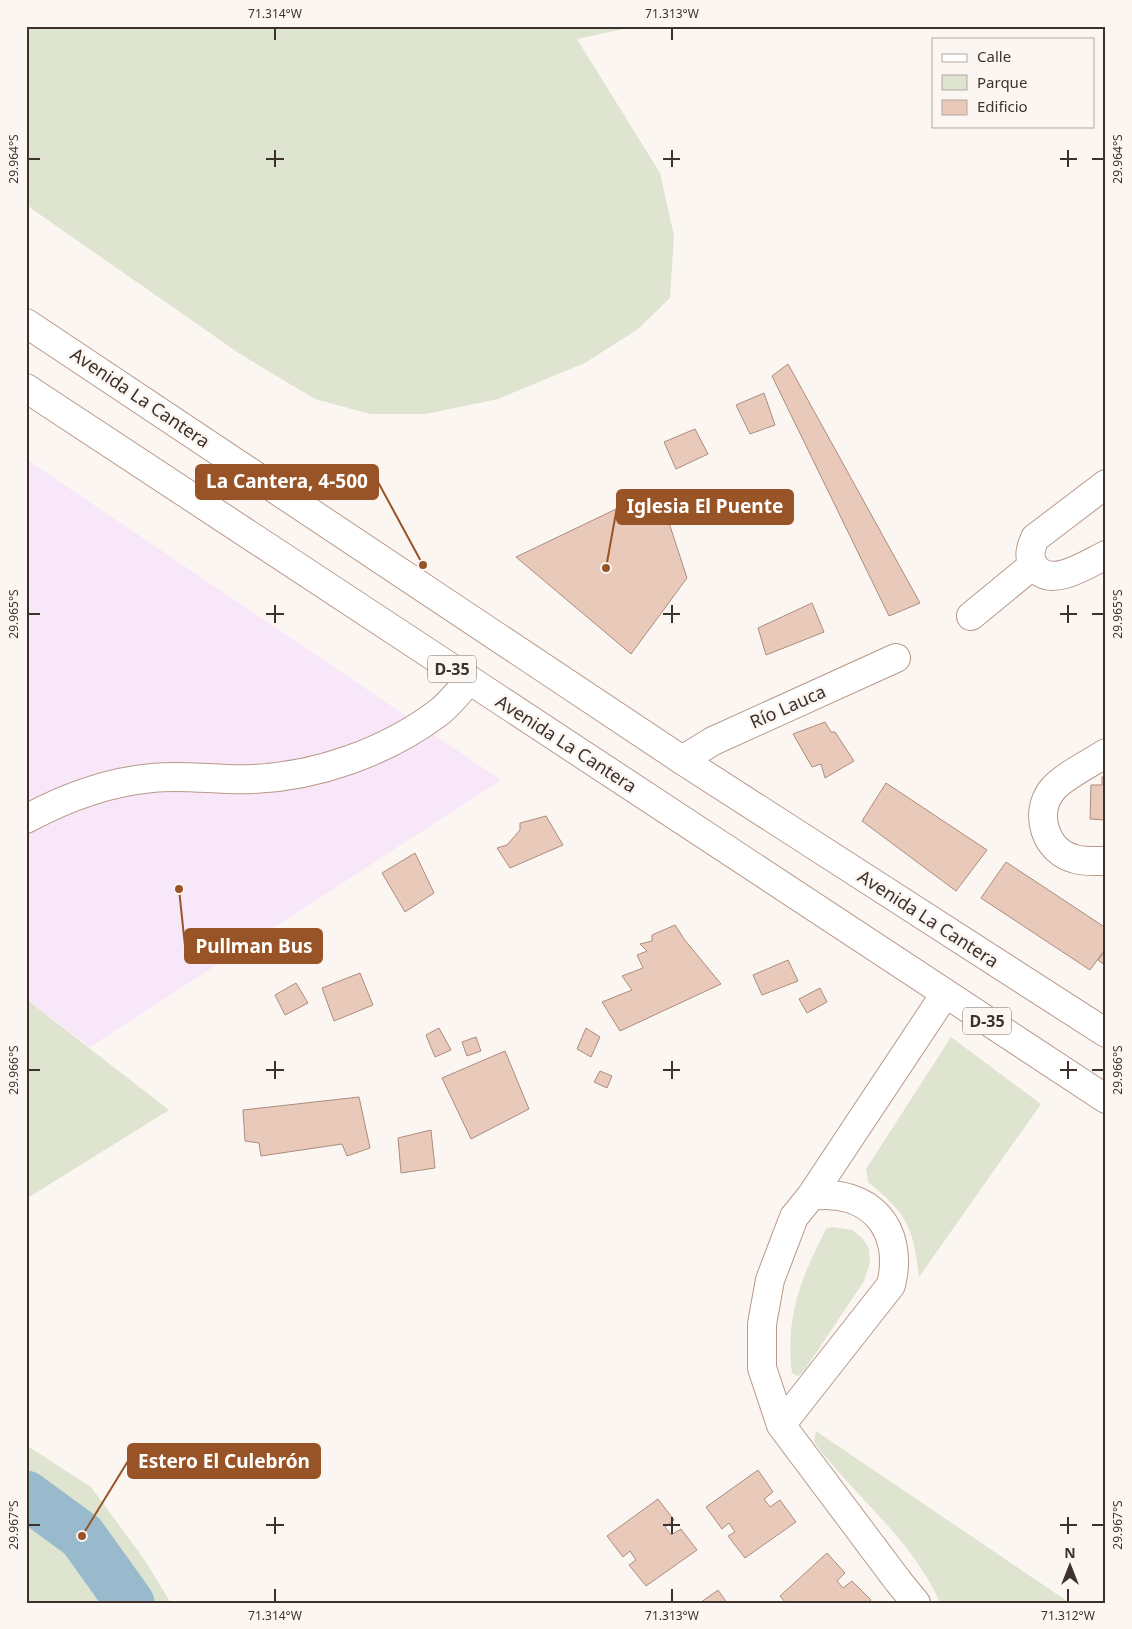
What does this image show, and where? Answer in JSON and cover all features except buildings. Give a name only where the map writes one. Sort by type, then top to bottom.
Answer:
[{"type":"main road","name":"Avenida La Cantera","points":[[26,323],[682,760],[1106,1033]]},
{"type":"main road","name":"Avenida La Cantera","points":[[26,388],[944,994],[1102,1096]]},
{"type":"main road","points":[[1106,484],[1034,538],[1029,550],[1033,565],[1040,573],[1050,577],[1064,575],[1106,555]]},
{"type":"main road","points":[[971,616],[1033,565]]},
{"type":"main road","name":"Río Lauca","points":[[682,760],[713,741],[896,658]]},
{"type":"main road","points":[[26,820],[84,792],[117,783],[152,778],[187,777],[221,780],[289,776],[355,758],[388,743],[420,725],[444,708],[469,680]]},
{"type":"main road","points":[[1106,753],[1052,790],[1045,805],[1043,822],[1046,834],[1062,854],[1074,859],[1106,861]]},
{"type":"main road","points":[[916,1603],[892,1574],[782,1425],[762,1368],[762,1324],[770,1280],[794,1217],[811,1196],[944,994]]},
{"type":"main road","points":[[782,1425],[891,1285],[894,1271],[893,1243],[884,1225],[869,1208],[856,1200],[841,1196],[826,1194],[811,1196]]},
{"type":"shaded area","points":[[26,459],[501,780],[90,1047],[26,999]]},
{"type":"green space","points":[[26,26],[638,26],[577,39],[660,173],[674,236],[670,298],[638,329],[585,363],[498,399],[426,414],[370,414],[315,399],[240,354],[26,203]]},
{"type":"green space","points":[[26,999],[169,1110],[26,1199]]},
{"type":"green space","points":[[951,1037],[1041,1104],[919,1277],[914,1245],[906,1222],[892,1203],[868,1182],[866,1169]]},
{"type":"green space","points":[[832,1227],[853,1230],[863,1239],[869,1249],[870,1263],[864,1281],[804,1371],[798,1376],[792,1373],[790,1352],[793,1315],[802,1281],[809,1264],[826,1229]]},
{"type":"green space","points":[[816,1431],[1070,1603],[940,1603],[915,1559],[814,1442]]},
{"type":"green space","points":[[26,1445],[91,1487],[144,1559],[171,1603],[26,1603]]},
{"type":"waterway","points":[[26,1495],[82,1536],[130,1603]]},
{"type":"place","name":"La Cantera, 4-500","points":[[423,565]]},
{"type":"place","name":"Iglesia El Puente","points":[[606,568]]},
{"type":"place","name":"Pullman Bus","points":[[179,889]]},
{"type":"place","name":"Estero El Culebrón","points":[[82,1536]]}]
